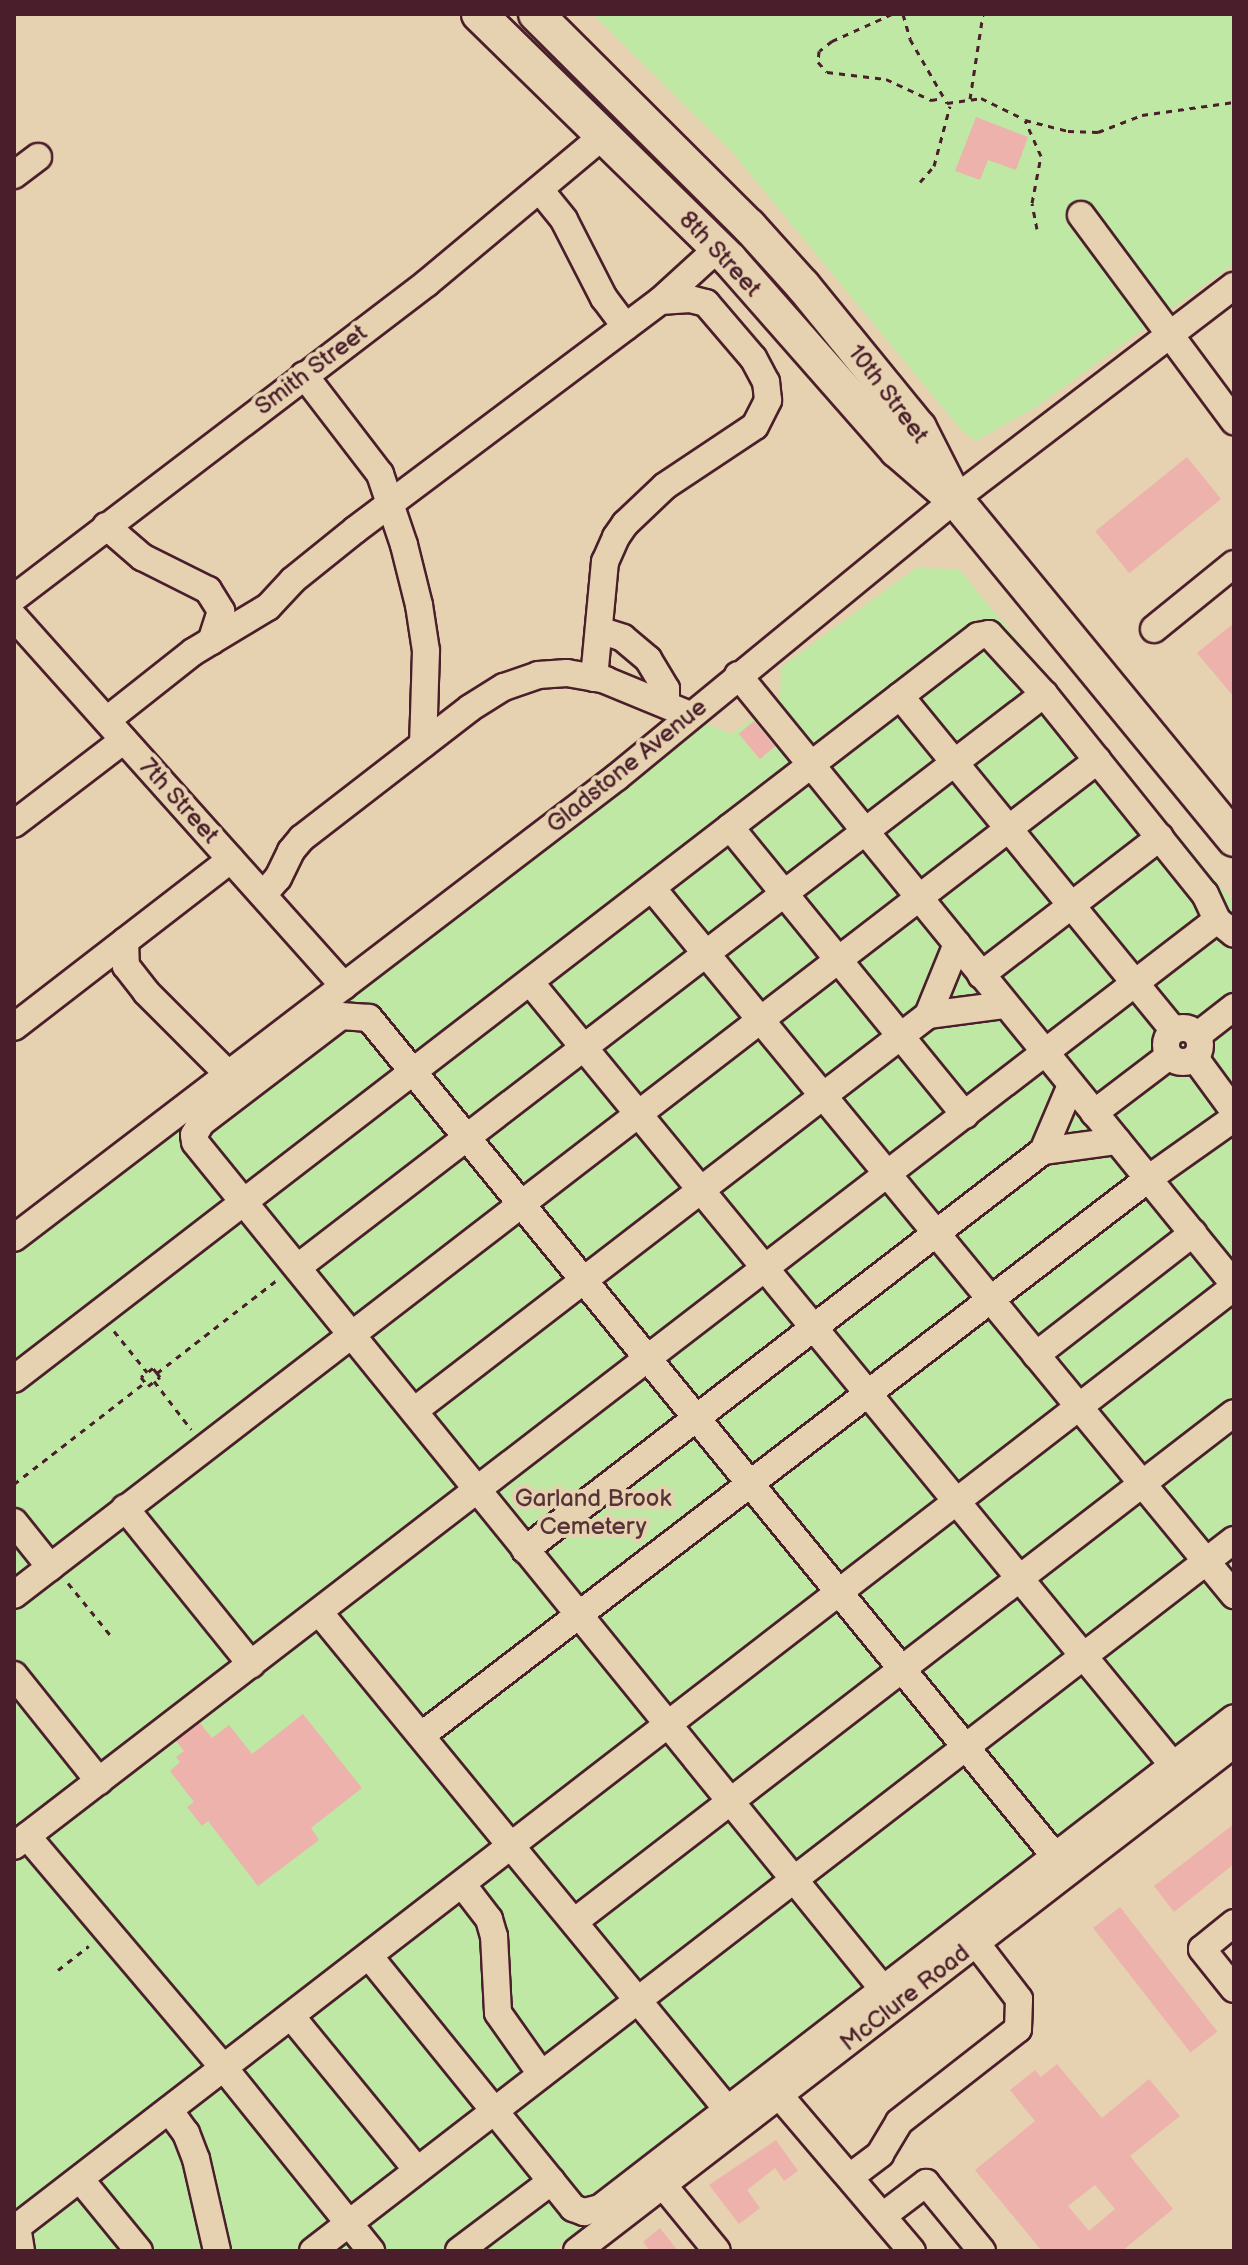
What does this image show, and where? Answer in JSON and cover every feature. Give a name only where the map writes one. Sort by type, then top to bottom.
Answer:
[{"type":"main road","name":"8th Street","points":[[479,14],[718,248],[897,450],[955,499]]},
{"type":"main road","name":"10th Street","points":[[536,14],[749,226],[803,286],[919,428],[955,499],[1234,839]]},
{"type":"street","name":"Smith Street","points":[[14,598],[427,283],[603,136]]},
{"type":"street","points":[[14,175],[38,157]]},
{"type":"street","points":[[540,190],[564,220],[604,298],[626,327]]},
{"type":"street","points":[[1081,215],[1234,421]]},
{"type":"street","points":[[14,824],[211,641],[268,607],[293,580],[660,301],[718,248]]},
{"type":"street","name":"Gladstone Avenue","points":[[14,1238],[617,777],[678,710],[738,675],[955,499],[1234,286]]},
{"type":"street","points":[[594,678],[605,562],[625,524],[665,486],[755,426],[768,400],[766,382],[753,358],[706,303],[690,299],[660,301]]},
{"type":"street","points":[[304,375],[380,474],[404,545],[422,621],[426,695],[423,744]]},
{"type":"street","points":[[106,526],[142,557],[208,590],[221,611],[211,641]]},
{"type":"street","points":[[1154,629],[1234,564]]},
{"type":"street","name":"7th Street","points":[[14,617],[344,986]]},
{"type":"street","points":[[599,630],[623,638],[648,659],[678,710]]},
{"type":"street","points":[[14,1379],[978,636],[989,634],[1044,694],[1205,894],[1226,927],[1135,984],[21,1841],[108,1931],[224,2068],[371,2251]]},
{"type":"street","points":[[263,895],[278,878],[291,851],[302,838],[489,694],[552,672],[594,678],[678,710]]},
{"type":"street","points":[[21,2251],[17,2227],[1234,1286],[738,675]]},
{"type":"street","points":[[298,1267],[1044,694]]},
{"type":"street","points":[[900,696],[1072,905],[1234,1111]]},
{"type":"street","points":[[14,1595],[1098,760]]},
{"type":"street","points":[[730,827],[965,1115]]},
{"type":"street","points":[[981,975],[1160,837]]},
{"type":"street","points":[[14,1027],[231,859]]},
{"type":"street","points":[[652,888],[1234,1595]]},
{"type":"street","points":[[125,941],[126,966],[228,1074]]},
{"type":"street","points":[[414,1411],[928,1015],[957,944]]},
{"type":"street","points":[[530,982],[1173,1765]]},
{"type":"street","points":[[928,1015],[1005,1005]]},
{"type":"street","points":[[1094,1113],[1234,1007]]},
{"type":"street","points":[[883,1989],[195,1142],[194,1135],[201,1123],[341,1016],[369,1018],[1054,1855]]},
{"type":"street","points":[[525,1550],[1043,1151],[1071,1085]]},
{"type":"street","points":[[422,1735],[1148,1179],[1234,1118]]},
{"type":"street","points":[[1043,1151],[1117,1141]]},
{"type":"street","points":[[1036,1355],[1193,1233]]},
{"type":"street","points":[[574,1922],[1234,1413]]},
{"type":"street","points":[[125,1508],[251,1664]]},
{"type":"street","points":[[14,1522],[52,1565]]},
{"type":"street","points":[[313,2251],[1234,1540]]},
{"type":"street","points":[[319,1612],[727,2109]]},
{"type":"street","points":[[14,1675],[99,1781]]},
{"type":"street","points":[[369,1956],[573,2208],[584,2212],[600,2208],[1234,1718]]},
{"type":"street","name":"McClure Road","points":[[577,2251],[1234,1744]]},
{"type":"street","points":[[462,1884],[489,1919],[494,1936],[498,2013],[507,2031],[541,2074]]},
{"type":"street","points":[[1234,1923],[1202,1949],[1234,1989]]},
{"type":"street","points":[[850,2177],[880,2154],[899,2122],[1018,2029],[1019,1999],[976,1943]]},
{"type":"street","points":[[291,2016],[417,2170]]},
{"type":"street","points":[[779,2095],[912,2251]]},
{"type":"street","points":[[169,2110],[186,2133],[196,2159],[217,2251]]},
{"type":"street","points":[[80,2179],[139,2251]]},
{"type":"street","points":[[459,2251],[552,2181]]},
{"type":"street","points":[[884,2215],[926,2183],[982,2251]]},
{"type":"street","points":[[663,2185],[717,2251]]},
{"type":"path","points":[[892,14],[832,41],[819,51],[818,62],[827,72],[886,79],[931,100],[943,98]]},
{"type":"path","points":[[903,14],[910,39],[943,98],[950,104]]},
{"type":"path","points":[[970,99],[983,14]]},
{"type":"path","points":[[950,104],[981,98],[1025,120],[1068,131],[1098,132],[1142,115],[1234,102]]},
{"type":"path","points":[[920,182],[934,166],[949,121],[950,104]]},
{"type":"path","points":[[1025,120],[1041,156],[1032,203],[1037,229]]},
{"type":"path","points":[[157,1373],[298,1267]]},
{"type":"path","points":[[99,1313],[147,1372]]},
{"type":"path","points":[[153,1368],[157,1373],[160,1377],[148,1386],[141,1377],[153,1368]]},
{"type":"path","points":[[154,1381],[205,1447]]},
{"type":"path","points":[[14,1484],[145,1382]]},
{"type":"path","points":[[52,1565],[111,1636]]},
{"type":"path","points":[[58,1970],[108,1931]]},
{"type":"green space","points":[[593,14],[1234,14],[1234,264],[1036,407],[976,441],[962,431],[732,152]]},
{"type":"green space","name":"Garland Brook Cemetery","points":[[916,568],[959,569],[1234,903],[1234,1723],[553,2251],[14,2251],[14,1252],[704,723],[732,734],[780,697],[781,667]]},
{"type":"building","points":[[976,117],[1028,137],[1016,170],[988,160],[980,180],[955,171]]},
{"type":"building","points":[[1187,457],[1221,499],[1129,573],[1095,531]]},
{"type":"building","points":[[1234,623],[1234,697],[1197,653]]},
{"type":"building","points":[[754,721],[775,746],[760,759],[739,734]]},
{"type":"building","points":[[303,1714],[362,1788],[311,1828],[319,1840],[258,1886],[208,1821],[202,1826],[187,1807],[194,1802],[170,1771],[180,1762],[176,1757],[184,1751],[176,1741],[200,1723],[212,1738],[229,1725],[252,1754]]},
{"type":"building","points":[[1234,1824],[1234,1864],[1174,1912],[1154,1886]]},
{"type":"building","points":[[1120,1907],[1217,2032],[1190,2052],[1093,1928]]},
{"type":"building","points":[[1057,2064],[1102,2118],[1149,2079],[1180,2116],[1130,2156],[1173,2209],[1122,2251],[1042,2251],[975,2170],[1035,2121],[1010,2090],[1035,2070],[1041,2077]],"holes":[[[1095,2185],[1115,2209],[1089,2231],[1068,2206]]]},
{"type":"building","points":[[776,2140],[798,2171],[784,2181],[775,2168],[747,2190],[760,2208],[739,2224],[709,2185]]},
{"type":"building","points":[[660,2228],[678,2251],[650,2251],[643,2242]]}]
